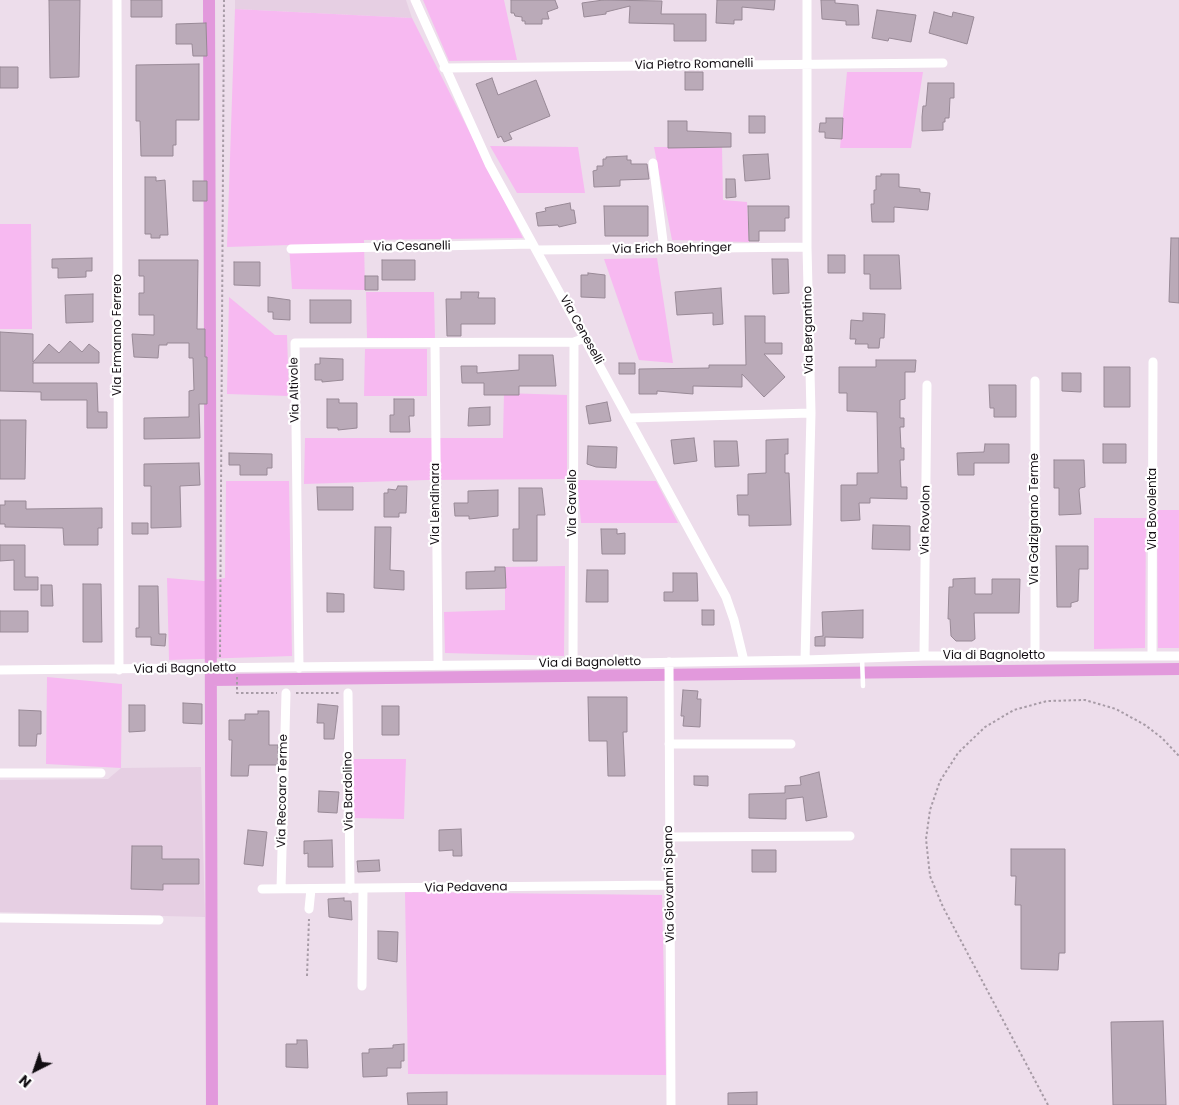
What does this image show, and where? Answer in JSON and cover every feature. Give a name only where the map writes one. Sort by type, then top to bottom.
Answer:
[{"type":"street","name":"Via Ermanno Ferrero","points":[[118,0],[119,670]]},
{"type":"street","name":"Via Ceneselli","points":[[415,0],[444,68],[489,164],[630,418],[726,597],[744,661]]},
{"type":"street","name":"Via Bergantino","points":[[806,660],[811,413],[807,247],[808,0]]},
{"type":"street","name":"Via Pietro Romanelli","points":[[444,68],[943,63]]},
{"type":"street","points":[[652,163],[664,249]]},
{"type":"street","name":"Via Erich Boehringer","points":[[535,247],[664,249],[807,247]]},
{"type":"street","name":"Via Cesanelli","points":[[292,249],[535,247]]},
{"type":"street","name":"Via Altivole","points":[[299,668],[295,343],[435,344],[574,342],[585,338]]},
{"type":"street","name":"Via Gavello","points":[[573,664],[574,342]]},
{"type":"street","name":"Via Lendinara","points":[[435,344],[438,664]]},
{"type":"street","name":"Via Bovolenta","points":[[1152,656],[1153,362]]},
{"type":"street","name":"Via Galzignano Terme","points":[[1035,381],[1035,656]]},
{"type":"street","name":"Via Rovolon","points":[[924,656],[927,385]]},
{"type":"street","points":[[630,418],[811,413]]},
{"type":"street","name":"Via di Bagnoletto","points":[[0,670],[299,668],[438,664],[669,666],[744,661],[806,660],[862,663],[924,656],[1179,656]]},
{"type":"street","name":"Via Giovanni Spano","points":[[669,666],[671,1105]]},
{"type":"street","name":"Via Recoaro Terme","points":[[281,889],[286,693]]},
{"type":"street","name":"Via Bardolino","points":[[348,693],[350,889]]},
{"type":"street","points":[[669,744],[791,744]]},
{"type":"street","points":[[0,773],[101,773]]},
{"type":"street","points":[[670,837],[850,836]]},
{"type":"street","name":"Via Pedavena","points":[[262,889],[671,885]]},
{"type":"street","points":[[309,909],[311,889]]},
{"type":"street","points":[[362,889],[362,986]]},
{"type":"street","points":[[0,918],[159,920]]},
{"type":"lane","points":[[862,663],[863,686]]},
{"type":"path","points":[[220,657],[224,0]]},
{"type":"path","points":[[237,674],[237,693]]},
{"type":"path","points":[[1048,1105],[942,907],[930,876],[926,840],[930,810],[940,781],[958,753],[985,727],[1014,710],[1047,701],[1085,700],[1126,713],[1162,738],[1179,756]]},
{"type":"path","points":[[307,976],[309,909]]},
{"type":"shaded area","points":[[235,0],[406,0],[412,18],[235,9]]},
{"type":"shaded area","points":[[423,0],[504,0],[517,60],[449,61]]},
{"type":"shaded area","points":[[235,9],[412,18],[523,238],[364,240],[365,290],[292,289],[289,245],[227,247]]},
{"type":"shaded area","points":[[847,72],[923,72],[911,148],[840,148]]},
{"type":"shaded area","points":[[490,146],[578,147],[585,193],[517,193]]},
{"type":"shaded area","points":[[654,147],[722,147],[723,200],[747,202],[749,242],[672,240]]},
{"type":"shaded area","points":[[0,224],[31,224],[32,329],[0,329]]},
{"type":"shaded area","points":[[657,258],[673,363],[639,360],[604,259]]},
{"type":"shaded area","points":[[366,292],[434,292],[435,339],[367,338]]},
{"type":"shaded area","points":[[229,297],[275,335],[287,335],[289,396],[227,394]]},
{"type":"shaded area","points":[[365,349],[427,349],[427,396],[364,396]]},
{"type":"shaded area","points":[[504,393],[567,395],[567,479],[427,480],[304,484],[305,438],[503,438]]},
{"type":"shaded area","points":[[577,480],[656,481],[678,523],[581,523]]},
{"type":"shaded area","points":[[226,481],[289,481],[292,656],[169,660],[167,578],[204,581],[225,578]]},
{"type":"shaded area","points":[[1157,510],[1179,510],[1179,648],[1158,648]]},
{"type":"shaded area","points":[[1094,518],[1146,518],[1145,648],[1094,649]]},
{"type":"shaded area","points":[[565,566],[564,656],[445,653],[444,612],[505,610],[505,567]]},
{"type":"shaded area","points":[[47,677],[122,684],[121,768],[46,764]]},
{"type":"shaded area","points":[[353,759],[406,759],[404,819],[352,818]]},
{"type":"shaded area","points":[[201,767],[205,917],[0,912],[0,780],[108,779],[121,768]]},
{"type":"shaded area","points":[[405,892],[662,895],[666,1075],[408,1074]]},
{"type":"building","points":[[49,0],[80,0],[79,77],[50,78]]},
{"type":"building","points":[[131,0],[162,0],[162,17],[131,17]]},
{"type":"building","points":[[511,0],[555,0],[558,8],[547,12],[549,19],[542,19],[542,24],[525,24],[525,21],[522,21],[522,17],[511,13]]},
{"type":"building","points":[[603,0],[662,1],[661,14],[706,14],[706,41],[674,41],[674,24],[629,23],[630,6],[606,12],[606,14],[584,17],[582,3]]},
{"type":"building","points":[[717,0],[775,0],[774,10],[742,7],[742,20],[734,20],[734,24],[716,23]]},
{"type":"building","points":[[821,0],[835,0],[835,3],[858,5],[859,25],[846,25],[846,21],[822,19]]},
{"type":"building","points":[[877,10],[916,15],[911,42],[889,38],[888,41],[872,38]]},
{"type":"building","points":[[934,12],[952,17],[953,12],[974,17],[967,44],[929,33]]},
{"type":"building","points":[[206,23],[207,56],[193,56],[192,44],[176,44],[176,24]]},
{"type":"building","points":[[199,64],[199,120],[176,120],[176,145],[173,145],[173,156],[141,156],[140,121],[136,121],[136,65]]},
{"type":"building","points":[[0,67],[18,67],[18,88],[0,88]]},
{"type":"building","points":[[685,72],[703,72],[703,90],[685,90]]},
{"type":"building","points":[[492,78],[498,95],[536,80],[550,116],[509,133],[512,139],[504,142],[501,136],[498,138],[476,84]]},
{"type":"building","points":[[928,83],[954,83],[954,98],[950,98],[949,118],[945,118],[945,122],[943,122],[943,130],[922,131],[923,106],[926,106]]},
{"type":"building","points":[[749,116],[765,116],[765,133],[749,133]]},
{"type":"building","points":[[826,118],[843,118],[842,139],[825,138],[825,132],[819,132],[820,123],[826,123]]},
{"type":"building","points":[[668,121],[687,121],[687,131],[731,133],[731,147],[668,148]]},
{"type":"building","points":[[768,154],[770,179],[745,181],[743,155]]},
{"type":"building","points":[[627,156],[627,160],[631,160],[631,164],[647,164],[649,179],[620,180],[620,186],[594,187],[593,171],[597,170],[597,166],[603,166],[603,159],[606,159],[606,157]]},
{"type":"building","points":[[881,174],[899,174],[899,187],[920,189],[920,192],[930,193],[928,210],[894,207],[894,222],[872,222],[871,204],[874,204],[876,176],[881,176]]},
{"type":"building","points":[[145,177],[156,177],[156,181],[165,180],[168,235],[160,235],[160,238],[151,238],[151,234],[145,234]]},
{"type":"building","points":[[726,179],[735,179],[736,197],[726,198]]},
{"type":"building","points":[[193,181],[207,181],[207,201],[193,201]]},
{"type":"building","points":[[570,203],[571,210],[574,210],[576,223],[559,227],[558,225],[538,226],[536,213],[546,211],[545,208]]},
{"type":"building","points":[[604,206],[648,206],[648,236],[605,236]]},
{"type":"building","points":[[748,206],[789,206],[789,218],[785,218],[785,231],[759,231],[759,241],[749,241]]},
{"type":"building","points":[[1171,238],[1179,238],[1179,303],[1169,302]]},
{"type":"building","points":[[828,255],[845,255],[845,273],[828,273]]},
{"type":"building","points":[[864,255],[899,255],[901,289],[870,289],[870,274],[864,274]]},
{"type":"building","points":[[92,258],[92,271],[86,271],[86,277],[58,278],[58,268],[52,268],[52,259]]},
{"type":"building","points":[[772,259],[788,259],[789,293],[773,294]]},
{"type":"building","points":[[139,260],[198,260],[197,329],[205,329],[205,357],[207,357],[207,404],[199,404],[200,438],[144,439],[144,418],[189,417],[189,391],[194,390],[193,358],[189,358],[189,343],[159,345],[158,358],[134,357],[132,334],[154,335],[154,315],[139,315],[139,293],[144,293],[144,276],[139,276]]},
{"type":"building","points":[[382,260],[415,260],[415,280],[382,280]]},
{"type":"building","points":[[234,262],[260,262],[260,286],[234,285]]},
{"type":"building","points":[[588,273],[605,275],[605,298],[581,297],[581,275],[588,275]]},
{"type":"building","points":[[365,276],[378,276],[378,290],[365,290]]},
{"type":"building","points":[[721,288],[723,324],[713,325],[713,313],[677,315],[675,292]]},
{"type":"building","points":[[461,292],[479,292],[478,298],[495,298],[495,324],[461,324],[461,336],[447,336],[446,299],[461,299]]},
{"type":"building","points":[[93,294],[93,322],[66,323],[65,295]]},
{"type":"building","points":[[268,297],[290,300],[290,320],[273,319],[273,312],[268,312]]},
{"type":"building","points":[[310,300],[351,300],[351,323],[310,323]]},
{"type":"building","points":[[863,313],[885,314],[884,338],[880,338],[879,348],[868,348],[868,344],[855,344],[856,339],[850,339],[851,320],[863,321]]},
{"type":"building","points":[[745,316],[765,316],[765,343],[782,343],[782,354],[764,354],[785,377],[764,397],[742,374],[742,387],[693,386],[693,394],[657,391],[657,394],[639,394],[639,369],[709,368],[709,365],[746,365]]},
{"type":"building","points":[[0,332],[33,334],[33,362],[49,344],[59,353],[70,341],[82,352],[89,344],[99,352],[99,363],[33,363],[33,383],[97,383],[98,412],[107,412],[107,428],[87,428],[87,400],[41,400],[41,392],[0,391]]},
{"type":"building","points":[[519,355],[553,355],[556,386],[519,386],[519,395],[484,395],[484,383],[462,383],[461,366],[477,366],[477,373],[519,370]]},
{"type":"building","points":[[320,358],[343,359],[343,380],[322,382],[322,380],[315,380],[315,364],[320,364]]},
{"type":"building","points":[[876,360],[916,360],[915,372],[905,372],[905,399],[900,400],[900,418],[904,418],[904,427],[900,427],[901,448],[904,448],[904,460],[900,460],[901,487],[907,487],[907,499],[870,498],[870,503],[859,503],[860,520],[841,521],[841,485],[857,485],[857,473],[878,473],[877,412],[847,411],[847,393],[839,393],[839,367],[876,367]]},
{"type":"building","points":[[619,363],[635,363],[635,374],[619,374]]},
{"type":"building","points":[[1104,367],[1130,367],[1130,407],[1104,407]]},
{"type":"building","points":[[1062,373],[1081,373],[1081,392],[1062,391]]},
{"type":"building","points":[[989,385],[1016,385],[1016,417],[994,417],[994,408],[990,408]]},
{"type":"building","points":[[327,399],[339,399],[339,403],[357,403],[357,428],[338,430],[338,428],[327,428]]},
{"type":"building","points":[[394,399],[414,399],[414,416],[409,416],[410,432],[390,432],[390,415],[394,415]]},
{"type":"building","points":[[607,402],[611,421],[589,424],[586,406]]},
{"type":"building","points":[[490,407],[490,425],[468,426],[469,408]]},
{"type":"building","points":[[0,420],[26,420],[25,479],[0,479]]},
{"type":"building","points":[[694,438],[697,461],[674,464],[671,440]]},
{"type":"building","points":[[788,439],[788,454],[785,454],[785,473],[789,473],[791,525],[749,526],[749,515],[738,515],[737,495],[748,495],[748,474],[766,473],[766,440]]},
{"type":"building","points":[[714,441],[737,441],[739,466],[715,467]]},
{"type":"building","points":[[985,444],[1009,444],[1009,463],[974,463],[974,475],[958,475],[957,453],[984,452]]},
{"type":"building","points":[[1103,444],[1126,444],[1126,463],[1103,463]]},
{"type":"building","points":[[588,446],[617,447],[616,468],[596,467],[587,464]]},
{"type":"building","points":[[229,453],[272,454],[272,468],[267,468],[267,475],[240,475],[240,465],[229,465]]},
{"type":"building","points":[[1054,460],[1084,460],[1085,487],[1079,490],[1081,514],[1059,515],[1059,488],[1054,488]]},
{"type":"building","points":[[199,463],[200,485],[180,486],[181,527],[151,528],[151,486],[144,486],[144,464]]},
{"type":"building","points":[[398,486],[407,486],[406,513],[399,513],[399,517],[384,517],[384,493],[388,493],[388,489],[396,490]]},
{"type":"building","points":[[317,487],[353,487],[353,510],[318,510]]},
{"type":"building","points":[[519,488],[542,488],[545,515],[537,515],[537,561],[513,561],[513,529],[519,529]]},
{"type":"building","points":[[498,490],[498,516],[469,519],[469,516],[455,516],[454,503],[468,503],[468,491]]},
{"type":"building","points":[[5,501],[26,501],[26,509],[102,508],[102,528],[98,528],[98,545],[64,545],[63,528],[5,527],[5,524],[0,524],[0,505],[5,505]]},
{"type":"building","points":[[132,523],[148,523],[148,534],[132,534]]},
{"type":"building","points":[[873,525],[910,526],[910,550],[872,549]]},
{"type":"building","points":[[375,527],[391,527],[390,570],[404,571],[404,590],[374,588]]},
{"type":"building","points":[[601,529],[617,529],[617,534],[625,533],[625,554],[602,554]]},
{"type":"building","points":[[0,545],[25,545],[25,577],[38,577],[38,590],[14,590],[14,560],[0,561]]},
{"type":"building","points":[[1056,546],[1088,546],[1088,569],[1079,569],[1078,601],[1071,603],[1071,607],[1057,607]]},
{"type":"building","points":[[495,567],[505,567],[506,588],[466,589],[466,572],[495,571]]},
{"type":"building","points":[[587,570],[608,570],[608,602],[586,602]]},
{"type":"building","points":[[673,573],[697,573],[698,601],[664,601],[664,592],[673,592]]},
{"type":"building","points":[[975,578],[975,594],[992,594],[992,579],[1020,579],[1019,613],[974,613],[975,639],[972,641],[956,641],[951,636],[950,619],[948,619],[949,587],[953,587],[953,579]]},
{"type":"building","points":[[83,584],[101,584],[102,642],[83,642]]},
{"type":"building","points":[[41,585],[52,585],[53,606],[41,606]]},
{"type":"building","points":[[139,586],[158,586],[159,634],[166,634],[165,646],[151,645],[151,637],[136,637],[136,628],[139,628]]},
{"type":"building","points":[[327,593],[344,594],[344,612],[327,612]]},
{"type":"building","points":[[702,610],[714,610],[714,625],[702,625]]},
{"type":"building","points":[[863,610],[863,638],[825,637],[825,646],[815,646],[815,637],[823,636],[822,612]]},
{"type":"building","points":[[0,611],[28,611],[28,632],[0,632]]},
{"type":"building","points":[[683,690],[698,691],[697,699],[701,699],[700,727],[683,726],[684,716],[681,716]]},
{"type":"building","points":[[588,697],[627,697],[627,732],[623,732],[625,776],[608,776],[607,741],[589,741]]},
{"type":"building","points":[[183,703],[202,704],[202,724],[183,723]]},
{"type":"building","points":[[318,704],[338,706],[334,739],[324,739],[324,723],[317,723]]},
{"type":"building","points":[[129,705],[145,705],[145,731],[129,732]]},
{"type":"building","points":[[382,706],[399,706],[399,735],[382,735]]},
{"type":"building","points":[[19,710],[41,711],[41,734],[37,734],[36,746],[19,746]]},
{"type":"building","points":[[258,711],[269,711],[269,745],[278,745],[278,765],[249,765],[248,776],[231,776],[232,740],[229,740],[229,720],[245,720],[245,714],[258,714]]},
{"type":"building","points":[[819,772],[827,817],[806,821],[803,797],[786,799],[786,819],[749,818],[749,794],[785,793],[785,786],[801,785],[800,777]]},
{"type":"building","points":[[694,776],[708,776],[708,786],[694,785]]},
{"type":"building","points":[[319,791],[339,792],[337,813],[318,812]]},
{"type":"building","points":[[461,829],[462,856],[453,856],[453,850],[439,851],[439,830]]},
{"type":"building","points":[[248,830],[267,832],[263,866],[244,864]]},
{"type":"building","points":[[332,840],[333,867],[308,867],[308,853],[304,854],[304,841]]},
{"type":"building","points":[[132,846],[162,846],[162,859],[199,859],[199,884],[163,884],[163,890],[131,889]]},
{"type":"building","points":[[1011,849],[1065,849],[1065,953],[1059,953],[1058,970],[1021,969],[1021,905],[1015,905],[1016,876],[1011,876]]},
{"type":"building","points":[[752,850],[776,850],[776,872],[752,872]]},
{"type":"building","points":[[379,860],[380,871],[358,872],[357,861]]},
{"type":"building","points":[[344,898],[344,901],[351,901],[352,920],[329,917],[328,899]]},
{"type":"building","points":[[378,931],[398,932],[397,962],[378,959]]},
{"type":"building","points":[[1163,1021],[1166,1105],[1113,1105],[1111,1022]]},
{"type":"building","points":[[297,1040],[307,1040],[308,1068],[286,1067],[286,1044],[297,1044]]},
{"type":"building","points":[[404,1044],[404,1061],[401,1061],[401,1068],[387,1068],[387,1076],[363,1077],[362,1053],[369,1053],[369,1049],[393,1048],[393,1045]]},
{"type":"building","points":[[447,1092],[447,1105],[408,1105],[407,1093]]},
{"type":"building","points":[[757,1092],[757,1105],[728,1105],[728,1093]]},
{"type":"waterway","points":[[209,0],[212,1105]]},
{"type":"waterway","points":[[211,680],[1179,669]]}]
